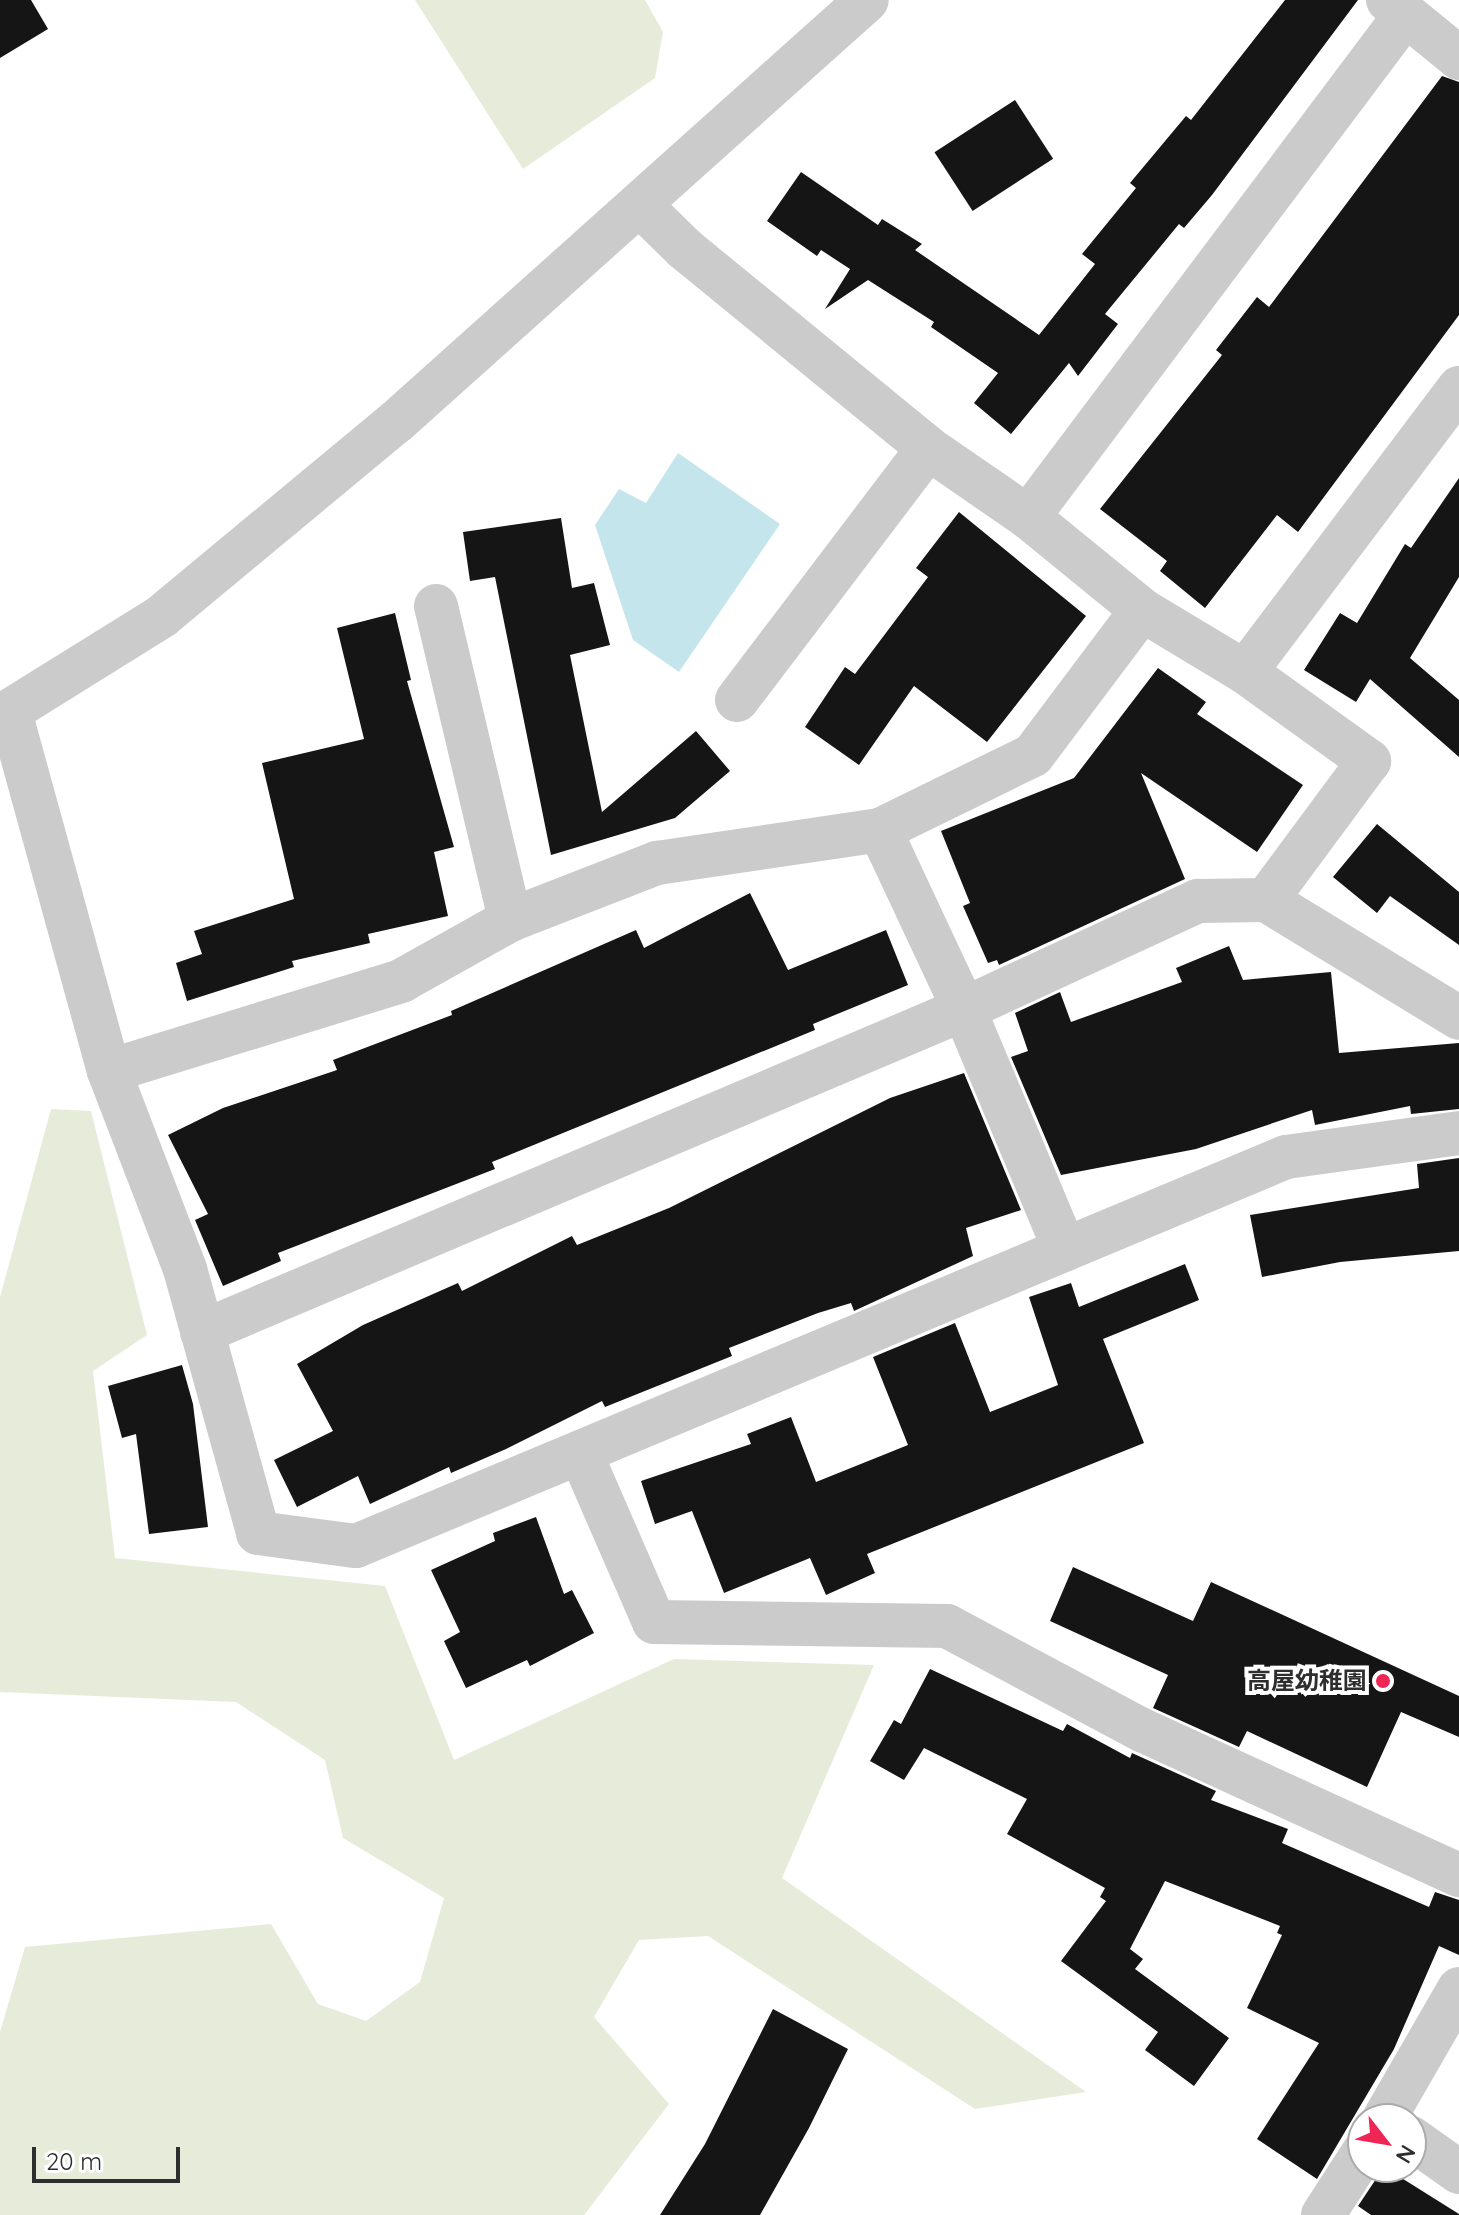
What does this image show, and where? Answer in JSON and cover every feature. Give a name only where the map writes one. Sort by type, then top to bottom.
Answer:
[{"type":"street","points":[[867,0],[396,422],[162,616],[5,714],[109,1071],[185,1269],[258,1533],[356,1546],[1286,1157],[1459,1133]]},
{"type":"street","points":[[1028,517],[1397,7],[1459,58]]},
{"type":"street","points":[[640,205],[685,249],[928,448],[1028,517],[1142,610],[1245,672],[1369,761],[1266,900]]},
{"type":"street","points":[[1245,672],[1456,399]]},
{"type":"street","points":[[737,700],[928,448]]},
{"type":"street","points":[[436,606],[510,920]]},
{"type":"street","points":[[109,1071],[401,981],[510,920],[657,863],[880,830],[1033,755],[1142,610]]},
{"type":"street","points":[[880,830],[964,1009],[1065,1250]]},
{"type":"street","points":[[202,1332],[964,1009],[1198,901],[1266,900],[1459,1018]]},
{"type":"street","points":[[581,1454],[654,1622],[947,1626],[1142,1730],[1459,1875]]},
{"type":"street","points":[[1393,2103],[1459,1989]]},
{"type":"street","points":[[1427,2149],[1459,2172]]},
{"type":"street","points":[[1323,2215],[1347,2178]]},
{"type":"green space","points":[[415,0],[645,0],[663,32],[655,78],[523,169]]},
{"type":"green space","points":[[51,1109],[91,1111],[147,1335],[93,1371],[115,1558],[385,1586],[454,1760],[674,1659],[874,1665],[782,1878],[1086,2092],[975,2109],[708,1936],[639,1940],[594,2017],[669,2104],[584,2215],[0,2215],[0,2032],[25,1947],[271,1924],[318,2004],[366,2021],[420,1982],[444,1898],[343,1838],[325,1760],[236,1702],[0,1692],[0,1297]]},
{"type":"water","points":[[678,453],[780,524],[679,672],[633,640],[595,525],[619,489],[646,503]]},
{"type":"building","points":[[0,0],[31,0],[48,29],[0,58]]},
{"type":"building","points":[[1285,0],[1358,0],[1212,195],[1184,228],[1179,224],[1105,314],[1118,324],[1078,376],[1069,363],[1011,434],[974,403],[998,373],[931,327],[934,322],[868,280],[825,309],[850,269],[821,250],[817,256],[767,221],[801,172],[878,225],[882,219],[922,244],[915,250],[1039,335],[1095,264],[1082,254],[1136,188],[1130,183],[1186,116],[1191,120]]},
{"type":"building","points":[[1442,76],[1459,82],[1459,315],[1298,532],[1277,515],[1205,608],[1160,571],[1167,561],[1100,509],[1222,355],[1216,350],[1257,297],[1269,307]]},
{"type":"building","points":[[1015,100],[1053,159],[973,211],[934,152]]},
{"type":"building","points":[[1459,478],[1459,577],[1410,658],[1459,700],[1459,757],[1370,679],[1356,702],[1304,670],[1340,613],[1357,623],[1405,544],[1411,548]]},
{"type":"building","points":[[959,512],[1086,616],[987,742],[914,686],[859,765],[805,727],[845,667],[855,674],[928,577],[916,568]]},
{"type":"building","points":[[561,518],[572,588],[594,583],[610,645],[570,655],[602,812],[696,731],[730,771],[675,818],[551,855],[495,577],[470,581],[463,532]]},
{"type":"building","points":[[395,613],[411,680],[407,681],[454,847],[434,852],[448,916],[368,934],[370,943],[292,961],[294,967],[187,1001],[176,963],[202,954],[194,931],[294,899],[262,763],[364,739],[337,628]]},
{"type":"building","points":[[1158,668],[1206,702],[1197,714],[1303,785],[1257,852],[1141,773],[1185,879],[999,965],[997,960],[988,963],[963,906],[970,903],[941,831],[1074,778]]},
{"type":"building","points":[[1377,824],[1459,892],[1459,945],[1390,896],[1377,913],[1333,877]]},
{"type":"building","points":[[750,893],[788,970],[886,930],[908,985],[813,1024],[815,1030],[492,1162],[495,1169],[278,1253],[281,1261],[223,1286],[195,1220],[208,1214],[168,1135],[223,1108],[337,1070],[333,1060],[452,1015],[451,1011],[636,930],[644,948]]},
{"type":"building","points":[[1229,946],[1243,980],[1331,972],[1339,1053],[1459,1043],[1459,1109],[1411,1114],[1410,1106],[1315,1125],[1312,1110],[1196,1149],[1061,1175],[1011,1057],[1028,1051],[1015,1013],[1060,992],[1071,1022],[1182,982],[1176,968]]},
{"type":"building","points":[[964,1073],[1021,1210],[966,1228],[973,1256],[854,1311],[851,1303],[729,1348],[732,1356],[605,1407],[602,1401],[506,1449],[451,1473],[449,1467],[370,1504],[358,1476],[297,1507],[274,1460],[333,1431],[297,1364],[363,1325],[458,1283],[462,1291],[572,1236],[577,1245],[669,1208],[890,1098]]},
{"type":"building","points":[[1459,1158],[1459,1251],[1340,1262],[1262,1277],[1250,1215],[1419,1188],[1417,1164]]},
{"type":"building","points":[[1185,1264],[1199,1300],[1103,1339],[1144,1443],[867,1554],[875,1573],[826,1595],[810,1558],[724,1593],[692,1511],[655,1524],[641,1481],[751,1444],[747,1434],[791,1417],[816,1482],[908,1445],[873,1357],[955,1323],[990,1412],[1058,1385],[1029,1297],[1071,1283],[1079,1307]]},
{"type":"building","points":[[182,1365],[193,1404],[208,1527],[149,1534],[136,1434],[122,1438],[108,1386]]},
{"type":"building","points":[[536,1517],[564,1594],[572,1590],[594,1633],[530,1666],[527,1660],[466,1688],[444,1641],[460,1632],[431,1570],[495,1541],[493,1533]]},
{"type":"building","points":[[1073,1567],[1193,1621],[1211,1582],[1459,1696],[1459,1737],[1401,1712],[1367,1787],[1247,1731],[1239,1747],[1153,1708],[1168,1675],[1050,1621]]},
{"type":"building","points":[[930,1669],[1063,1731],[1067,1724],[1130,1758],[1132,1753],[1216,1791],[1211,1800],[1288,1829],[1282,1843],[1429,1907],[1435,1892],[1459,1900],[1459,1955],[1439,1946],[1394,2049],[1362,2103],[1347,2103],[1347,2128],[1317,2179],[1257,2139],[1319,2043],[1247,2008],[1282,1935],[1277,1933],[1280,1926],[1165,1881],[1130,1949],[1143,1959],[1135,1969],[1229,2038],[1194,2086],[1145,2050],[1158,2032],[1061,1961],[1106,1901],[1100,1897],[1105,1888],[1007,1834],[1027,1799],[924,1748],[904,1780],[870,1761],[894,1720],[901,1724]]},
{"type":"building","points":[[773,2009],[848,2049],[809,2128],[760,2215],[660,2215],[705,2144]]},
{"type":"building","points":[[1373,2183],[1410,2183],[1459,2215],[1371,2215],[1358,2206]]},
{"type":"place","name":"高屋幼稚園","points":[[1383,1681]]}]
